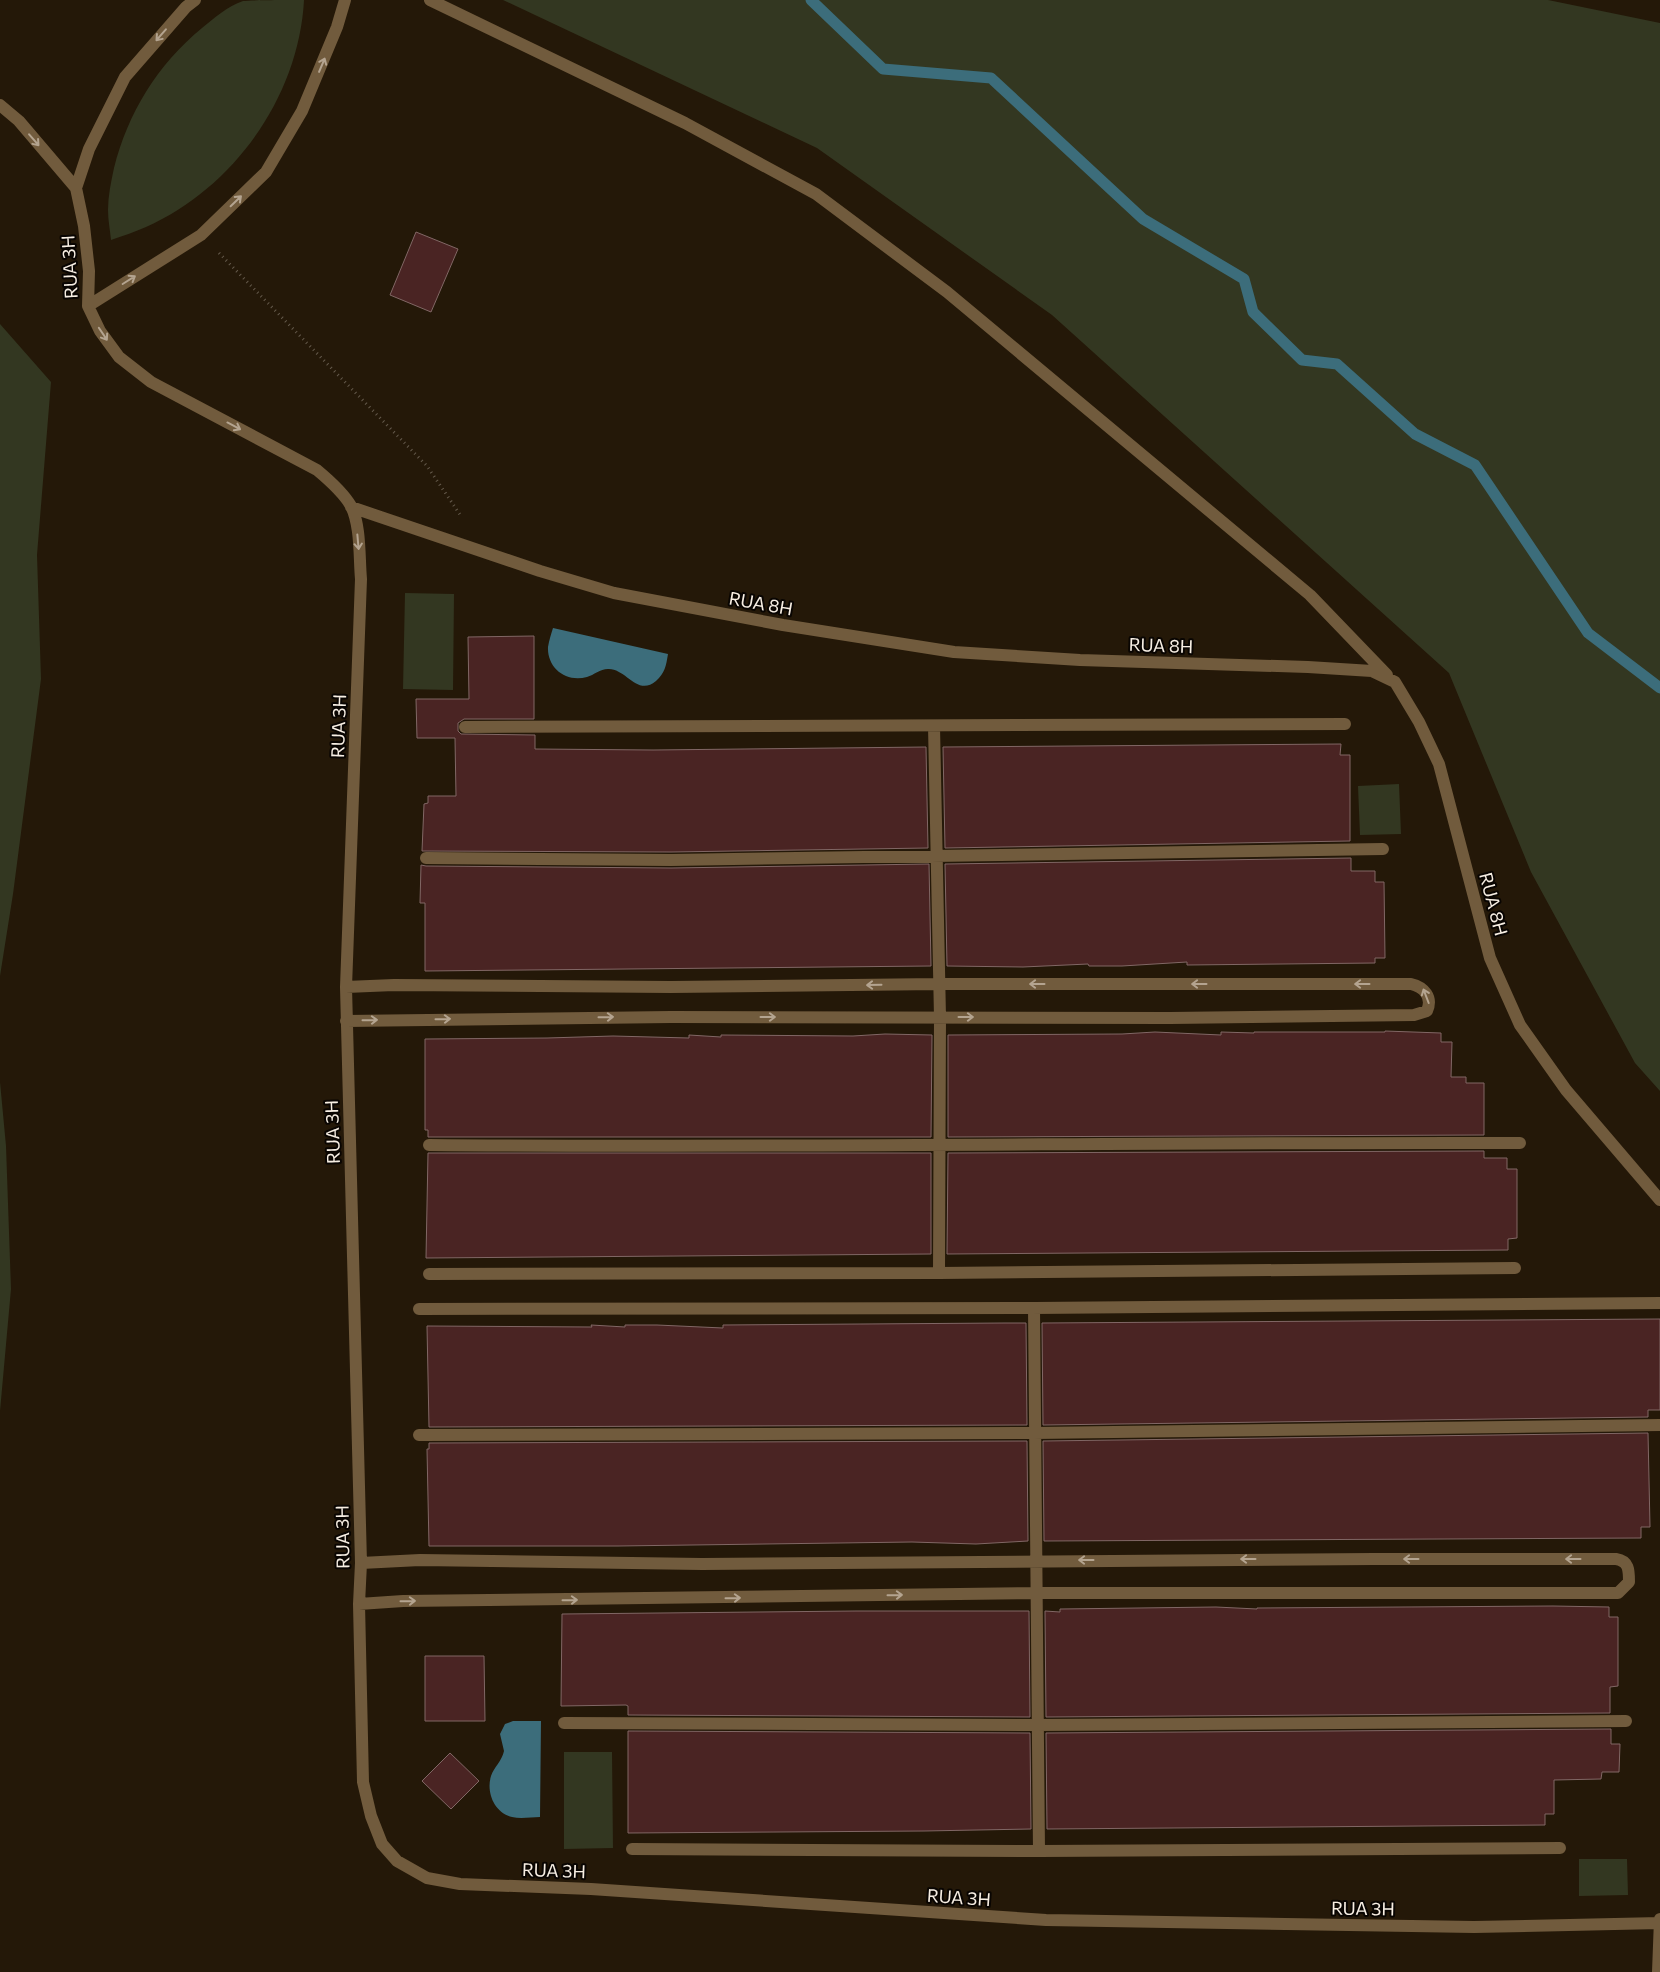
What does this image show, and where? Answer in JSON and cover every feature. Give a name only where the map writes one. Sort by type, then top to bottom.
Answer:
[{"type":"street","points":[[76,188],[89,149],[125,77],[186,7],[195,0]]},
{"type":"street","points":[[88,306],[201,235],[266,172],[302,111],[338,27],[345,0]]},
{"type":"street","points":[[430,0],[685,123],[816,194],[947,292],[1310,595],[1394,682]]},
{"type":"street","name":"RUA 3H","points":[[0,105],[19,122],[76,188],[84,226],[89,271],[88,306],[100,331],[119,357],[151,382],[317,470],[336,486],[351,507],[358,536],[361,579],[346,1021],[361,1563],[359,1604],[363,1782],[371,1816],[382,1844],[397,1861],[427,1878],[460,1884],[591,1889],[1046,1920],[1474,1928],[1660,1922]]},
{"type":"street","name":"RUA 8H","points":[[351,507],[486,553],[614,593],[783,625],[954,652],[1080,660],[1372,671],[1394,682],[1419,722],[1440,764],[1490,958],[1520,1025],[1566,1090],[1660,1200]]},
{"type":"street","points":[[465,727],[1345,724]]},
{"type":"street","points":[[934,726],[940,1017],[939,1273]]},
{"type":"street","points":[[426,858],[671,860],[1383,849]]},
{"type":"street","points":[[346,986],[680,987],[939,984],[1411,984],[1424,989],[1429,1005],[1427,1011],[1414,1015],[1203,1018],[671,1017],[346,1021]]},
{"type":"street","points":[[428,1145],[666,1147],[939,1144],[1520,1143]]},
{"type":"street","points":[[429,1274],[939,1273],[1515,1268]]},
{"type":"street","points":[[419,1309],[1660,1304]]},
{"type":"street","points":[[1034,1308],[1039,1851]]},
{"type":"street","points":[[419,1435],[1035,1433],[1660,1425]]},
{"type":"street","points":[[359,1604],[403,1601],[1036,1593],[1618,1593],[1629,1582],[1629,1570],[1626,1563],[1616,1559],[1036,1560],[692,1564],[420,1560],[361,1563]]},
{"type":"street","points":[[564,1723],[1038,1725],[1626,1721]]},
{"type":"street","points":[[632,1849],[1039,1851],[1560,1848]]},
{"type":"street","points":[[1658,1972],[1660,1922]]},
{"type":"path","points":[[201,235],[428,466],[486,553]]},
{"type":"green space","points":[[304,0],[299,36],[290,70],[275,104],[256,135],[233,163],[207,189],[178,210],[146,227],[111,240],[108,205],[114,168],[127,128],[146,91],[158,74],[186,42],[226,9],[237,3],[243,1]]},
{"type":"green space","points":[[503,0],[1548,0],[1660,23],[1660,1091],[1635,1063],[1531,872],[1449,673],[1052,315],[817,148]]},
{"type":"green space","points":[[0,324],[51,382],[37,555],[41,679],[13,894],[0,976]]},
{"type":"green space","points":[[405,593],[454,594],[453,690],[403,689]]},
{"type":"green space","points":[[1399,784],[1401,834],[1360,835],[1358,786]]},
{"type":"green space","points":[[0,1082],[6,1146],[11,1289],[0,1411]]},
{"type":"green space","points":[[564,1752],[612,1752],[613,1848],[564,1849]]},
{"type":"green space","points":[[1579,1859],[1627,1859],[1628,1895],[1579,1896]]},
{"type":"water","points":[[553,628],[668,654],[665,669],[656,681],[643,686],[614,670],[608,669],[587,677],[572,678],[565,676],[554,667],[549,655],[548,647]]},
{"type":"water","points":[[513,1721],[541,1721],[540,1817],[519,1818],[506,1815],[496,1806],[491,1795],[491,1776],[504,1751],[500,1734],[505,1724]]},
{"type":"building","points":[[416,232],[458,249],[431,312],[390,295]]},
{"type":"building","points":[[534,636],[534,719],[464,719],[458,723],[458,731],[461,734],[535,735],[535,749],[653,750],[926,747],[928,848],[671,852],[422,851],[424,804],[428,803],[428,796],[456,796],[455,738],[417,738],[416,699],[469,699],[468,637]]},
{"type":"building","points":[[1341,744],[1340,755],[1350,755],[1350,841],[945,848],[943,747]]},
{"type":"building","points":[[1351,858],[1351,871],[1375,871],[1375,882],[1384,882],[1385,958],[1375,958],[1375,963],[1187,965],[1187,962],[1122,966],[1089,966],[1088,964],[1023,967],[947,966],[945,864]]},
{"type":"building","points":[[929,864],[931,966],[425,971],[425,903],[420,903],[421,865],[671,868]]},
{"type":"building","points":[[1385,1031],[1441,1033],[1441,1042],[1452,1042],[1451,1077],[1466,1077],[1466,1083],[1484,1083],[1484,1135],[948,1137],[948,1035],[1122,1034],[1155,1032],[1221,1035],[1221,1032]]},
{"type":"building","points":[[885,1034],[932,1035],[931,1137],[428,1137],[428,1130],[425,1130],[425,1039],[613,1036],[689,1038],[689,1035],[721,1037],[721,1035],[853,1036]]},
{"type":"building","points":[[1484,1151],[1484,1158],[1507,1158],[1507,1169],[1517,1169],[1517,1238],[1508,1239],[1508,1250],[947,1254],[948,1153]]},
{"type":"building","points":[[428,1153],[931,1153],[931,1254],[426,1258]]},
{"type":"building","points":[[1660,1319],[1660,1410],[1648,1410],[1648,1417],[1043,1425],[1042,1323]]},
{"type":"building","points":[[1026,1323],[1027,1425],[429,1427],[427,1326],[592,1327],[591,1325],[625,1327],[625,1325],[657,1325],[723,1328],[723,1325]]},
{"type":"building","points":[[1648,1433],[1650,1527],[1641,1527],[1641,1538],[1044,1541],[1043,1441]]},
{"type":"building","points":[[1027,1441],[1028,1541],[976,1544],[912,1542],[618,1546],[429,1546],[427,1449],[429,1449],[429,1443]]},
{"type":"building","points":[[1216,1607],[1257,1609],[1609,1607],[1609,1617],[1618,1617],[1618,1686],[1610,1687],[1610,1713],[1046,1717],[1045,1611],[1060,1612],[1060,1609]]},
{"type":"building","points":[[1029,1611],[1030,1717],[628,1715],[628,1706],[626,1705],[561,1706],[562,1614]]},
{"type":"building","points":[[425,1656],[484,1656],[485,1721],[425,1721]]},
{"type":"building","points":[[1611,1729],[1611,1744],[1620,1744],[1619,1772],[1602,1772],[1601,1779],[1554,1780],[1554,1814],[1545,1814],[1545,1825],[1047,1829],[1046,1733]]},
{"type":"building","points":[[628,1731],[1030,1733],[1031,1829],[628,1833]]},
{"type":"building","points":[[450,1753],[479,1781],[451,1809],[422,1781]]},
{"type":"waterway","points":[[811,0],[883,69],[991,78],[1143,219],[1244,279],[1253,312],[1302,360],[1337,364],[1415,434],[1475,465],[1588,633],[1660,688]]}]
